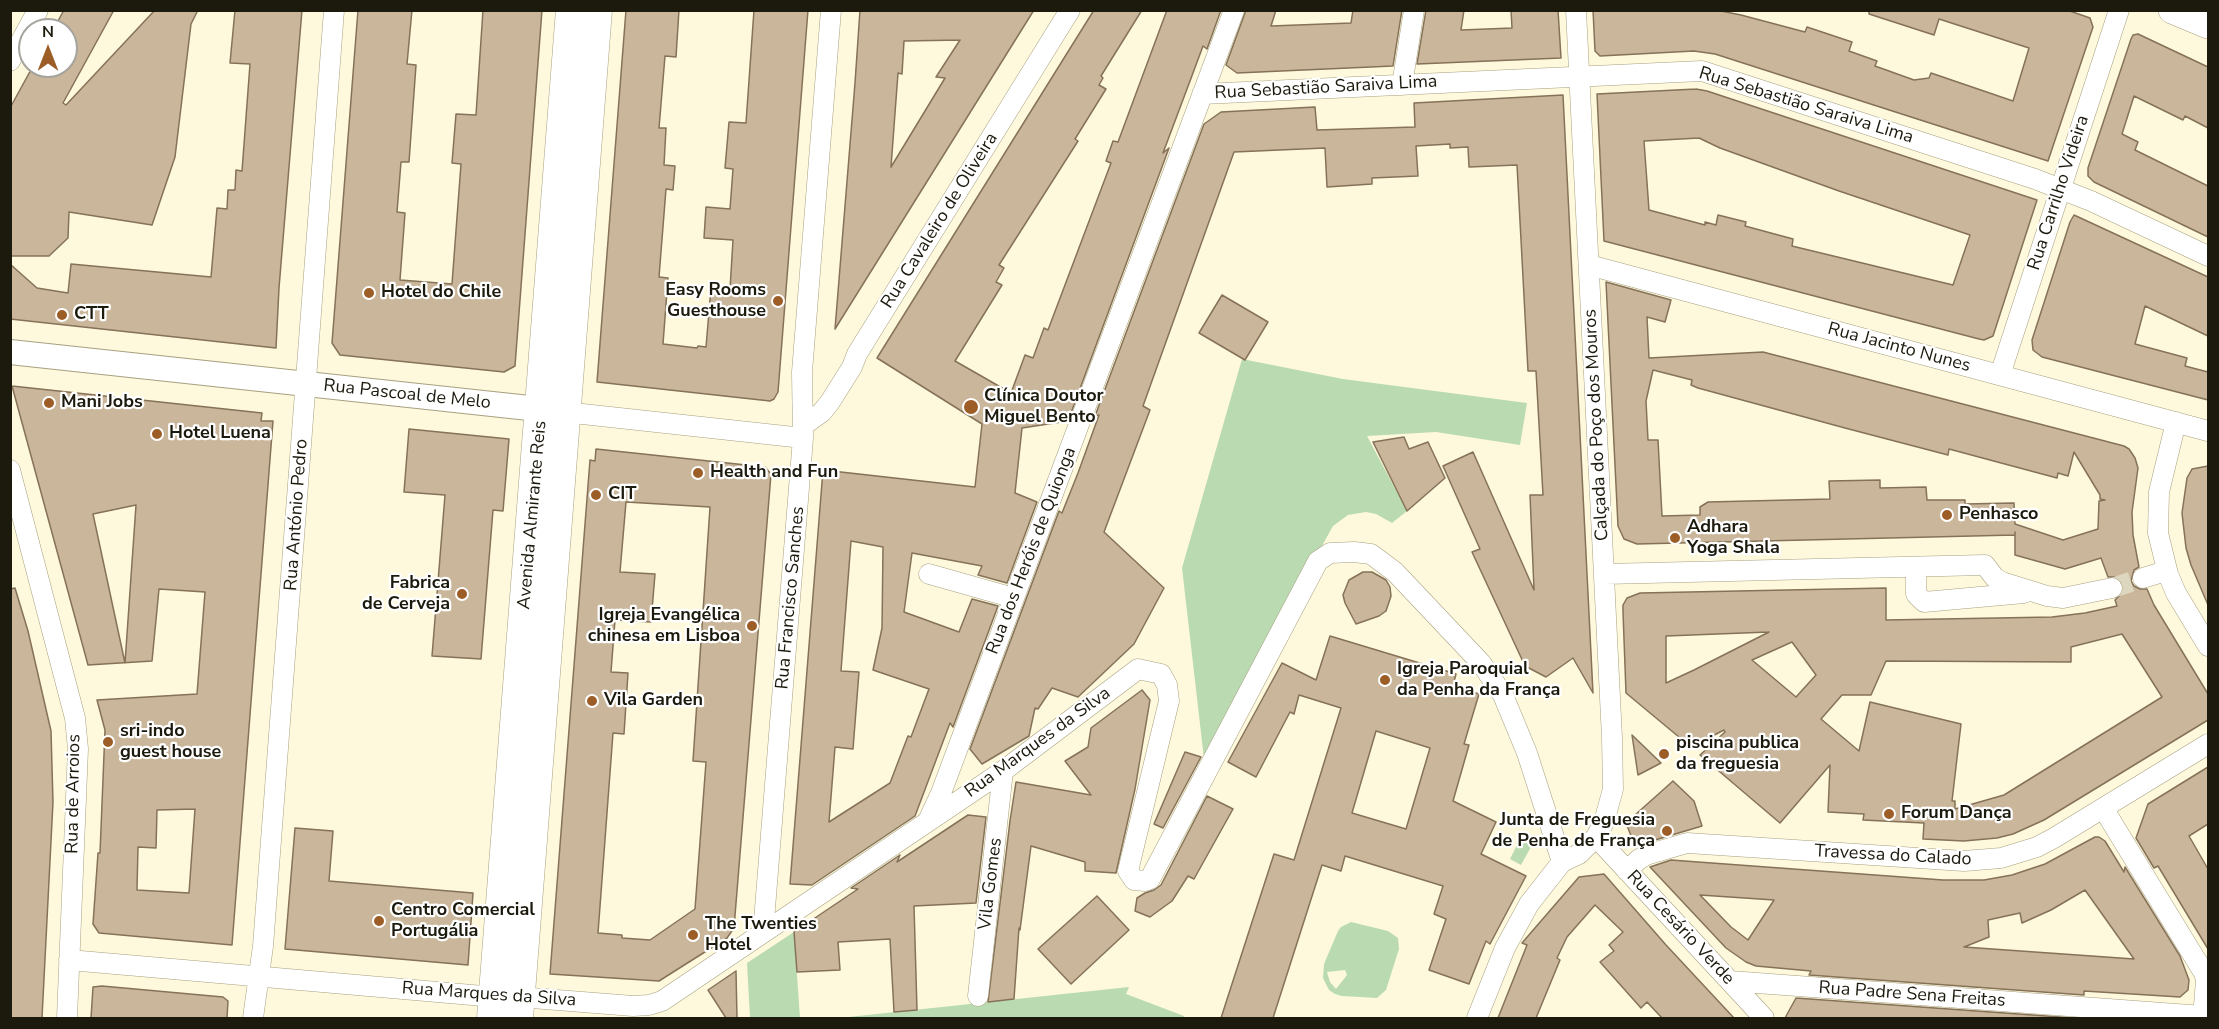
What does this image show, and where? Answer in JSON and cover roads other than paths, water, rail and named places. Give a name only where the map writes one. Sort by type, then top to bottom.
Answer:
[{"type":"main road","name":"Avenida Almirante Reis","points":[[553,411],[572,10]]},
{"type":"main road","name":"Avenida Almirante Reis","points":[[506,1008],[553,411],[596,10]]},
{"type":"main road","points":[[2172,10],[2208,25]]},
{"type":"street","points":[[10,61],[38,10]]},
{"type":"street","name":"Rua António Pedro","points":[[254,1018],[265,923],[334,10]]},
{"type":"street","name":"Rua Francisco Sanches","points":[[763,933],[803,438],[802,372],[831,10]]},
{"type":"street","name":"Rua Cavaleiro de Oliveira","points":[[803,438],[852,367],[856,354],[1070,10]]},
{"type":"street","name":"Rua dos Heróis de Quionga","points":[[928,821],[941,793],[1234,10]]},
{"type":"street","points":[[1402,85],[1414,10]]},
{"type":"street","name":"Calçada do Poço dos Mouros","points":[[1576,10],[1614,772],[1609,806],[1596,837]]},
{"type":"street","name":"Rua Carrilho Videira","points":[[2000,375],[2119,10]]},
{"type":"street","name":"Rua Sebastião Saraiva Lima","points":[[1202,94],[1685,71],[1711,73],[2035,179],[2208,256]]},
{"type":"street","name":"Rua Jacinto Nunes","points":[[1589,265],[2208,431]]},
{"type":"street","name":"Rua Pascoal de Melo","points":[[10,352],[803,438]]},
{"type":"street","points":[[2176,422],[2163,471],[2157,512],[2158,533],[2166,571],[2176,594],[2208,646]]},
{"type":"street","name":"Rua de Arroios","points":[[10,470],[75,718],[78,749],[67,1018]]},
{"type":"street","name":"Rua Marques da Silva","points":[[69,960],[258,976],[506,1008],[649,1005],[662,1001],[1004,771],[1138,669],[1161,674],[1167,685],[1169,701],[1128,871],[1134,880],[1139,882],[1150,879],[1318,561],[1330,553],[1342,552],[1371,554],[1395,573],[1481,663],[1503,695],[1527,753],[1562,862]]},
{"type":"street","points":[[1604,574],[1985,565],[1995,578],[2007,585],[2063,598],[2112,588]]},
{"type":"street","points":[[1916,567],[1916,594],[1924,602],[2034,592]]},
{"type":"street","points":[[2143,578],[2166,571]]},
{"type":"street","points":[[929,574],[1014,598]]},
{"type":"street","name":"Travessa do Calado","points":[[1627,871],[1646,855],[1687,843],[1954,861],[1983,861],[2001,858],[2037,847],[2208,744]]},
{"type":"street","name":"Vila Gomes","points":[[978,996],[1004,771]]},
{"type":"street","points":[[2103,808],[2204,973],[2206,980],[2203,1017]]},
{"type":"street","points":[[1478,1018],[1505,948],[1529,904],[1562,862],[1579,854],[1596,837]]},
{"type":"street","name":"Rua Cesário Verde","points":[[1596,837],[1764,1018]]},
{"type":"street","name":"Rua Padre Sena Freitas","points":[[1730,981],[2203,1017]]},
{"type":"tunnel","points":[[2112,588],[2143,578]]},
{"type":"place","name":"Hotel do Chile","points":[[369,293]]},
{"type":"place","name":"Easy Rooms Guesthouse","points":[[778,301]]},
{"type":"place","name":"CTT","points":[[62,315]]},
{"type":"place","name":"Mani Jobs","points":[[49,403]]},
{"type":"place","name":"Clínica Doutor Miguel Bento","points":[[971,407]]},
{"type":"place","name":"Hotel Luena","points":[[157,434]]},
{"type":"place","name":"Health and Fun","points":[[698,473]]},
{"type":"place","name":"CIT","points":[[596,495]]},
{"type":"place","name":"Penhasco","points":[[1947,515]]},
{"type":"place","name":"Adhara Yoga Shala","points":[[1675,538]]},
{"type":"place","name":"Fabrica de Cerveja","points":[[462,594]]},
{"type":"place","name":"Igreja Evangélica chinesa em Lisboa","points":[[752,626]]},
{"type":"place","name":"Igreja Paroquial da Penha da França","points":[[1385,680]]},
{"type":"place","name":"Vila Garden","points":[[592,701]]},
{"type":"place","name":"sri-indo guest house","points":[[108,742]]},
{"type":"place","name":"piscina publica da freguesia","points":[[1664,754]]},
{"type":"place","name":"Forum Dança","points":[[1889,814]]},
{"type":"place","name":"Junta de Freguesia de Penha de França","points":[[1667,831]]},
{"type":"place","name":"Centro Comercial Portugália","points":[[379,921]]},
{"type":"place","name":"The Twenties Hotel","points":[[693,935]]}]
